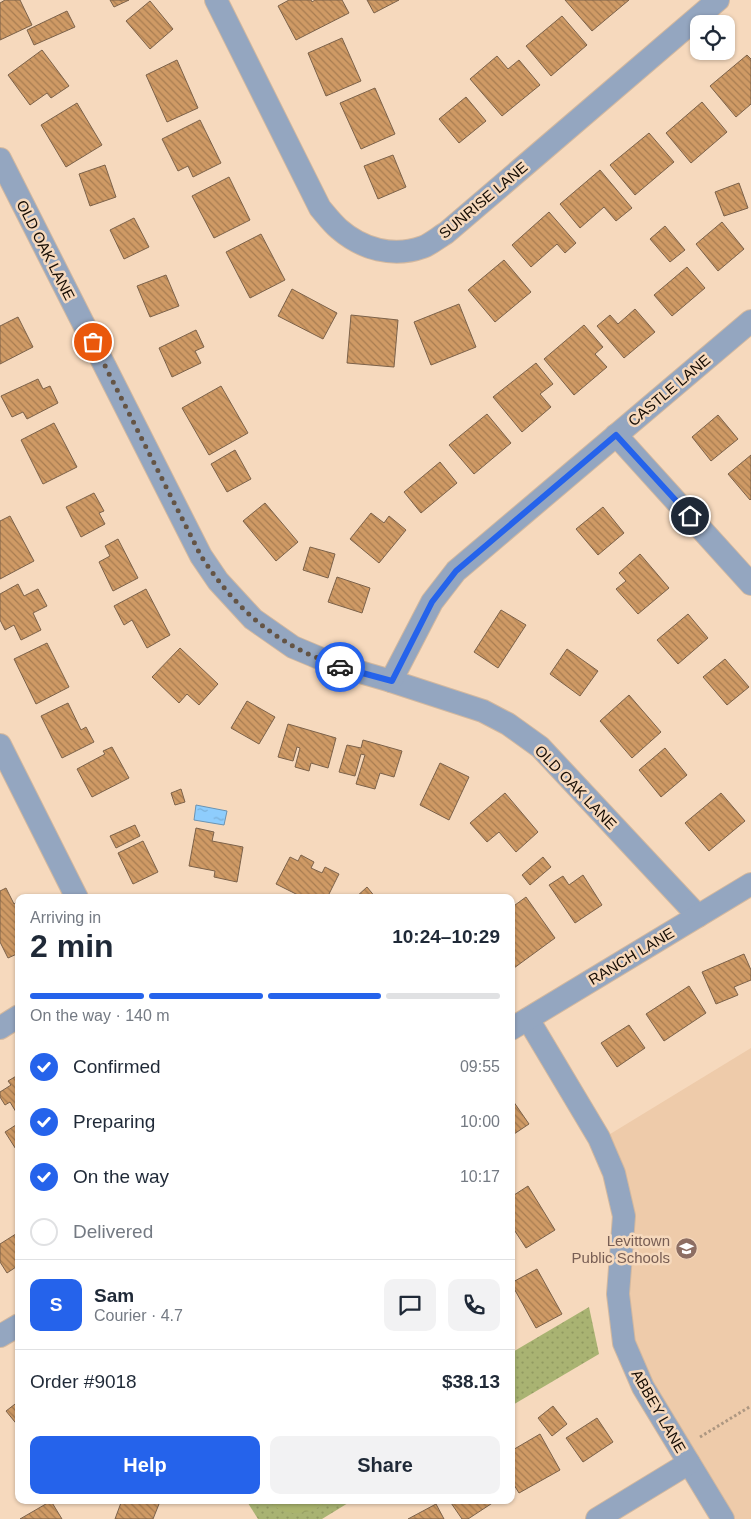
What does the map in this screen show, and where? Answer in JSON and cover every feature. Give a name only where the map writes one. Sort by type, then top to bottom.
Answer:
[{"type":"street","name":"SUNRISE LANE","points":[[216,0],[320,208],[339,228],[360,243],[384,252],[407,252],[425,246],[446,233],[718,0]]},
{"type":"street","name":"OLD OAK LANE","points":[[0,159],[6,185],[201,556],[218,581],[253,619],[293,647],[336,666],[392,681],[483,712],[508,724],[540,747],[698,916]]},
{"type":"street","name":"CASTLE LANE","points":[[392,681],[432,602],[456,571],[751,321]]},
{"type":"street","points":[[616,435],[751,584]]},
{"type":"street","points":[[0,745],[75,894]]},
{"type":"street","name":"RANCH LANE","points":[[520,1024],[751,884]]},
{"type":"street","points":[[0,1028],[15,1019]]},
{"type":"street","name":"ABBEY LANE","points":[[520,1024],[599,1138],[614,1173],[624,1216],[618,1294],[624,1343],[642,1387],[723,1519]]},
{"type":"street","points":[[0,1336],[15,1327]]},
{"type":"street","points":[[597,1519],[685,1456]]},
{"type":"path","points":[[685,1456],[751,1406]]},
{"type":"shaded area","name":"Levittown Public Schools","points":[[751,1048],[751,1519],[723,1519],[626,1343],[622,1204],[602,1139]]},
{"type":"green space","points":[[589,1307],[599,1354],[515,1404],[515,1351]]},
{"type":"green space","points":[[249,1504],[346,1504],[322,1519],[258,1519]]},
{"type":"green space","points":[[271,1504],[325,1504],[298,1513],[290,1513]]},
{"type":"water","points":[[196,805],[227,811],[224,825],[194,820]]},
{"type":"building","points":[[5,0],[20,0],[32,25],[0,40],[0,3]]},
{"type":"building","points":[[110,0],[129,0],[114,7]]},
{"type":"building","points":[[289,0],[311,0],[312,2],[315,0],[342,0],[349,13],[296,40],[278,6]]},
{"type":"building","points":[[367,0],[399,0],[374,13]]},
{"type":"building","points":[[565,0],[629,0],[592,31]]},
{"type":"building","points":[[150,1],[173,29],[150,49],[126,21]]},
{"type":"building","points":[[67,11],[75,27],[34,45],[27,30]]},
{"type":"building","points":[[562,16],[587,45],[551,76],[526,46]]},
{"type":"building","points":[[342,38],[361,81],[326,96],[308,53]]},
{"type":"building","points":[[42,50],[69,86],[51,98],[47,93],[30,105],[8,75]]},
{"type":"building","points":[[747,55],[751,59],[751,104],[736,117],[710,86]]},
{"type":"building","points":[[497,56],[508,69],[519,60],[540,85],[502,116],[470,79]]},
{"type":"building","points":[[177,60],[198,108],[167,122],[146,75]]},
{"type":"building","points":[[375,88],[395,134],[361,149],[340,103]]},
{"type":"building","points":[[466,97],[486,121],[459,143],[439,119]]},
{"type":"building","points":[[702,102],[727,132],[691,163],[666,133]]},
{"type":"building","points":[[77,103],[102,145],[66,167],[41,125]]},
{"type":"building","points":[[200,120],[221,163],[193,177],[188,166],[178,171],[162,139]]},
{"type":"building","points":[[649,133],[674,162],[635,195],[610,165]]},
{"type":"building","points":[[393,155],[406,187],[378,199],[364,166]]},
{"type":"building","points":[[105,165],[116,197],[90,206],[79,174]]},
{"type":"building","points":[[600,170],[632,208],[616,221],[604,207],[580,228],[560,204]]},
{"type":"building","points":[[229,177],[250,220],[214,238],[192,196]]},
{"type":"building","points":[[739,183],[748,208],[724,216],[715,192]]},
{"type":"building","points":[[549,212],[576,243],[565,253],[557,244],[531,267],[512,245]]},
{"type":"building","points":[[134,218],[149,247],[124,259],[110,230]]},
{"type":"building","points":[[722,222],[744,249],[718,271],[696,244]]},
{"type":"building","points":[[665,226],[685,250],[670,262],[650,239]]},
{"type":"building","points":[[261,234],[285,280],[250,298],[226,252]]},
{"type":"building","points":[[504,260],[531,292],[495,322],[468,290]]},
{"type":"building","points":[[687,267],[705,288],[672,316],[654,295]]},
{"type":"building","points":[[166,275],[179,306],[150,317],[137,286]]},
{"type":"building","points":[[292,289],[337,313],[323,339],[278,316]]},
{"type":"building","points":[[459,304],[476,347],[431,365],[414,322]]},
{"type":"building","points":[[635,309],[655,332],[624,358],[597,326],[610,315],[618,324]]},
{"type":"building","points":[[351,315],[398,320],[394,367],[347,363]]},
{"type":"building","points":[[18,317],[33,347],[0,364],[0,326]]},
{"type":"building","points":[[584,325],[603,347],[595,354],[607,367],[574,395],[544,359]]},
{"type":"building","points":[[196,330],[204,347],[195,351],[201,363],[172,377],[159,348]]},
{"type":"building","points":[[536,363],[553,384],[540,394],[551,407],[522,432],[493,397]]},
{"type":"building","points":[[38,379],[43,389],[50,386],[58,403],[27,419],[23,412],[12,417],[1,396]]},
{"type":"building","points":[[221,386],[248,433],[209,455],[182,408]]},
{"type":"building","points":[[487,414],[511,443],[474,474],[449,445]]},
{"type":"building","points":[[718,415],[738,439],[711,461],[692,437]]},
{"type":"building","points":[[54,423],[77,467],[43,484],[21,440]]},
{"type":"building","points":[[235,450],[251,479],[227,492],[211,464]]},
{"type":"building","points":[[751,455],[751,499],[750,500],[728,474]]},
{"type":"building","points":[[440,462],[457,483],[421,513],[404,492]]},
{"type":"building","points":[[94,493],[104,511],[99,513],[105,524],[81,537],[66,507]]},
{"type":"building","points":[[265,503],[298,542],[276,561],[243,521]]},
{"type":"building","points":[[603,507],[624,533],[598,555],[576,529]]},
{"type":"building","points":[[371,513],[384,523],[389,516],[406,530],[379,563],[350,539]]},
{"type":"building","points":[[10,516],[34,561],[0,579],[0,521]]},
{"type":"building","points":[[118,539],[138,578],[113,591],[99,562],[110,556],[105,546]]},
{"type":"building","points":[[310,547],[335,554],[328,578],[303,570]]},
{"type":"building","points":[[640,554],[669,588],[638,614],[616,589],[626,581],[619,573]]},
{"type":"building","points":[[337,577],[370,588],[362,613],[328,602]]},
{"type":"building","points":[[18,584],[24,596],[38,589],[47,606],[33,613],[41,630],[21,640],[14,625],[5,630],[0,620],[0,594]]},
{"type":"building","points":[[146,589],[170,635],[147,648],[132,620],[124,625],[114,606]]},
{"type":"building","points":[[501,610],[526,625],[498,668],[474,652]]},
{"type":"building","points":[[688,614],[708,638],[678,664],[657,640]]},
{"type":"building","points":[[47,643],[69,687],[36,704],[14,659]]},
{"type":"building","points":[[180,648],[218,684],[199,705],[187,694],[179,703],[152,677]]},
{"type":"building","points":[[567,649],[598,671],[580,696],[550,674]]},
{"type":"building","points":[[725,659],[749,687],[727,705],[703,677]]},
{"type":"building","points":[[629,695],[661,732],[632,758],[600,721]]},
{"type":"building","points":[[247,701],[275,717],[259,744],[231,728]]},
{"type":"building","points":[[68,703],[81,730],[86,727],[94,742],[62,758],[41,716]]},
{"type":"building","points":[[288,724],[336,738],[328,768],[311,763],[309,771],[295,767],[300,748],[297,747],[293,761],[278,757]]},
{"type":"building","points":[[363,740],[402,751],[394,777],[380,773],[375,789],[356,784],[365,755],[361,754],[355,776],[339,772],[347,745],[361,748]]},
{"type":"building","points":[[112,747],[129,778],[92,797],[77,769],[105,754],[103,751]]},
{"type":"building","points":[[665,748],[687,775],[661,797],[639,770]]},
{"type":"building","points":[[440,763],[469,777],[449,820],[420,805]]},
{"type":"building","points":[[181,789],[185,802],[175,805],[171,793]]},
{"type":"building","points":[[505,793],[538,832],[516,852],[499,832],[487,842],[470,823]]},
{"type":"building","points":[[721,793],[745,821],[709,851],[685,823]]},
{"type":"building","points":[[135,825],[140,836],[116,848],[110,836]]},
{"type":"building","points":[[196,828],[214,832],[212,841],[243,847],[237,882],[214,877],[215,871],[189,866]]},
{"type":"building","points":[[143,841],[158,872],[133,884],[118,853]]},
{"type":"building","points":[[301,855],[314,862],[311,868],[322,873],[325,867],[339,874],[329,894],[296,894],[276,884],[290,857],[298,861]]},
{"type":"building","points":[[543,857],[551,867],[530,885],[522,875]]},
{"type":"building","points":[[583,875],[602,905],[575,923],[549,885],[563,876],[569,885]]},
{"type":"building","points":[[367,887],[373,894],[359,894]]},
{"type":"building","points":[[6,888],[15,903],[15,955],[8,958],[0,942],[0,891]]},
{"type":"building","points":[[526,897],[555,938],[515,967],[515,905]]},
{"type":"building","points":[[744,954],[751,970],[751,980],[734,987],[738,995],[716,1004],[702,972]]},
{"type":"building","points":[[689,986],[706,1013],[664,1041],[646,1014]]},
{"type":"building","points":[[629,1025],[645,1048],[617,1067],[601,1043]]},
{"type":"building","points":[[15,1077],[15,1110],[10,1102],[5,1105],[0,1097],[0,1092],[11,1085],[8,1081]]},
{"type":"building","points":[[515,1104],[529,1124],[515,1133]]},
{"type":"building","points":[[15,1126],[15,1148],[5,1132]]},
{"type":"building","points":[[528,1186],[555,1230],[526,1248],[515,1231],[515,1194]]},
{"type":"building","points":[[15,1235],[15,1268],[7,1273],[0,1262],[0,1244]]},
{"type":"building","points":[[537,1269],[562,1314],[536,1328],[515,1290],[515,1281]]},
{"type":"building","points":[[15,1404],[15,1422],[6,1411]]},
{"type":"building","points":[[553,1406],[567,1424],[552,1436],[538,1418]]},
{"type":"building","points":[[597,1418],[613,1442],[583,1462],[566,1438]]},
{"type":"building","points":[[540,1434],[560,1470],[519,1493],[515,1486],[515,1449]]},
{"type":"building","points":[[46,1504],[53,1504],[62,1519],[20,1519]]},
{"type":"building","points":[[121,1504],[159,1504],[153,1519],[115,1519]]},
{"type":"building","points":[[436,1504],[444,1519],[408,1519]]},
{"type":"building","points":[[452,1504],[491,1504],[468,1519],[462,1519]]},
{"type":"way so far","points":[[93,342],[201,556],[218,581],[253,619],[293,647],[340,667]]},
{"type":"place","name":"Levittown Public Schools","points":[[686,1249]]},
{"type":"route","points":[[340,667],[392,681],[432,602],[456,571],[616,435],[690,516]]}]
